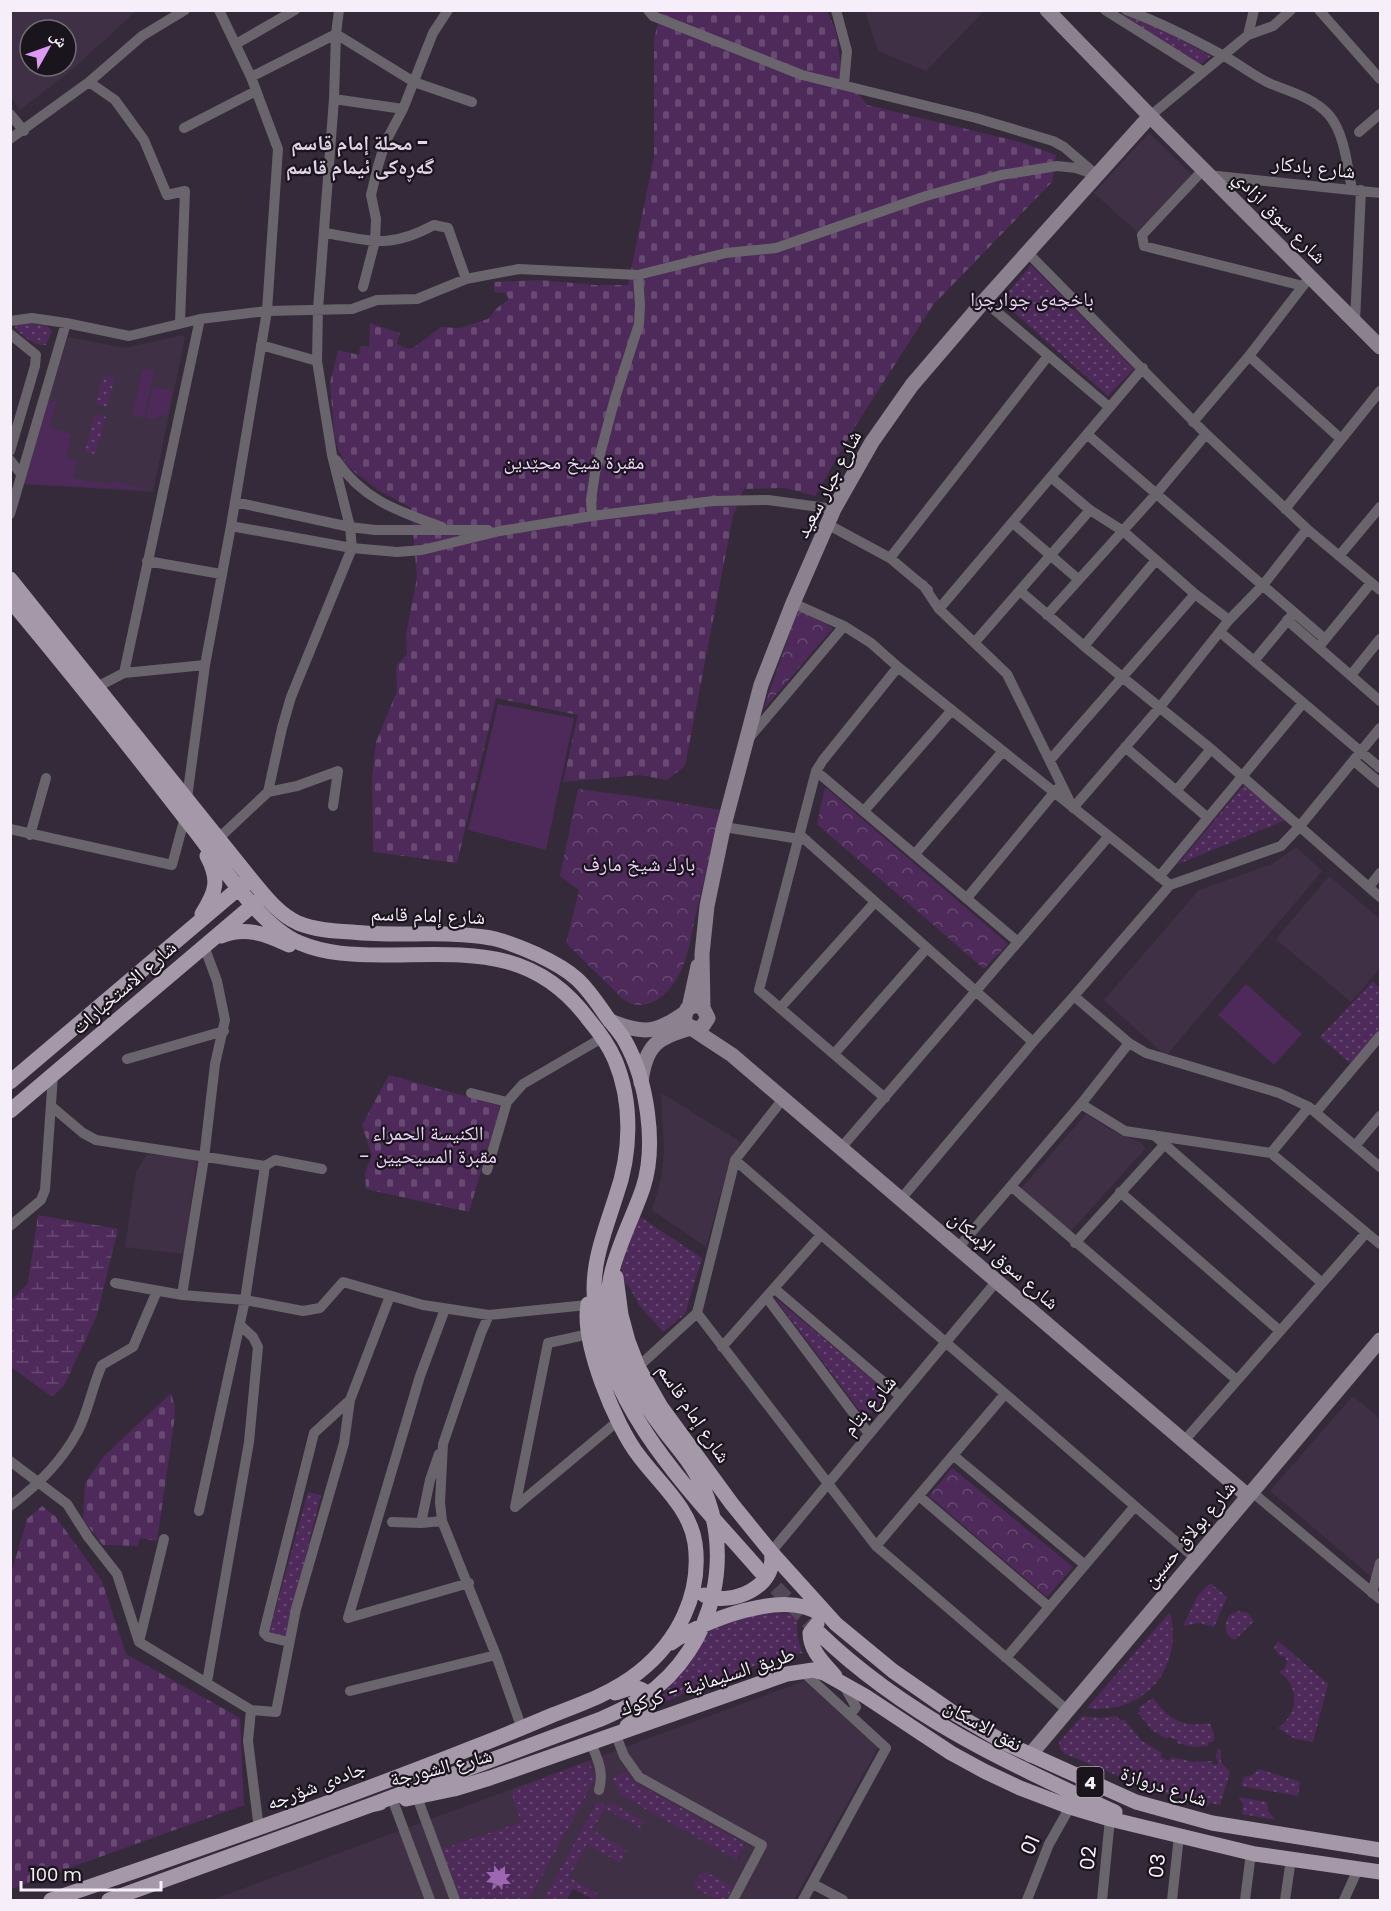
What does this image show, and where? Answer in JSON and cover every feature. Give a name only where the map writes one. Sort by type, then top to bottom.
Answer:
[{"type":"main road","name":"شارع إمام قاسم","points":[[10,579],[219,838],[245,883]]},
{"type":"main road","name":"شارع إمام قاسم","points":[[10,600],[187,820],[259,900],[281,932],[296,941],[339,953],[460,954],[500,959],[521,965],[542,975],[576,1004],[615,1058],[625,1097],[628,1136],[625,1165],[599,1251],[591,1305]]},
{"type":"main road","points":[[187,820],[212,866],[216,879],[210,902],[190,929]]},
{"type":"main road","name":"شارع الاستخبارات","points":[[10,1082],[245,883]]},
{"type":"main road","name":"شارع إمام قاسم","points":[[259,900],[290,919],[314,928],[370,934],[440,933],[492,938],[556,964],[588,990],[626,1041],[641,1083],[650,1133],[649,1162],[643,1188],[615,1262],[624,1329],[638,1367],[651,1392],[738,1512],[836,1624]]},
{"type":"main road","name":"شارع الاستخبارات","points":[[10,1111],[259,900]]},
{"type":"main road","points":[[210,942],[231,932],[251,931],[300,948],[316,948]]},
{"type":"main road","points":[[460,954],[462,935]]},
{"type":"main road","points":[[371,1805],[581,1726],[643,1698],[678,1668],[706,1621],[718,1569],[715,1528],[703,1486],[690,1463],[643,1400],[612,1336],[608,1303],[615,1262]]},
{"type":"main road","points":[[591,1305],[589,1334],[602,1379],[618,1421],[635,1450],[669,1492],[689,1522],[695,1544],[694,1589],[683,1619],[662,1650]]},
{"type":"main road","points":[[591,1305],[611,1365],[641,1424],[681,1479],[760,1571]]},
{"type":"main road","points":[[694,1589],[708,1597],[718,1599],[744,1594],[759,1585],[770,1573],[773,1564],[771,1552]]},
{"type":"main road","points":[[592,1699],[632,1677],[662,1650],[700,1625],[734,1614],[768,1607],[806,1606],[836,1624]]},
{"type":"main road","points":[[852,1638],[825,1622],[816,1625],[810,1633],[816,1652],[843,1684],[857,1706],[1020,1788],[1070,1808],[1251,1853],[1380,1872]]},
{"type":"main road","name":"شارع دروازة","points":[[836,1624],[893,1671],[932,1699],[981,1729],[1030,1755],[1136,1802],[1182,1816],[1245,1829],[1380,1850]]},
{"type":"main road","name":"نفق الاسكان","points":[[819,1633],[887,1690],[951,1733],[1022,1770],[1145,1826]]},
{"type":"main road","points":[[807,1670],[824,1673],[843,1684]]},
{"type":"main road","name":"طريق السليمانية - كركوك","points":[[614,1734],[807,1670]]},
{"type":"main road","points":[[592,1699],[633,1688],[646,1694],[648,1705],[641,1716],[614,1734]]},
{"type":"main road","name":"جادەی شۆرجە","points":[[51,1900],[259,1829],[522,1729],[592,1699]]},
{"type":"main road","name":"شارع الشورجة","points":[[109,1900],[371,1805],[417,1797],[490,1778],[614,1734]]},
{"type":"street","points":[[10,140],[89,82],[142,36],[185,10]]},
{"type":"street","points":[[187,798],[205,666],[267,311],[278,149],[251,77],[219,10]]},
{"type":"street","points":[[236,44],[295,10]]},
{"type":"street","points":[[268,792],[291,697],[352,548],[350,527],[332,455],[317,361],[318,309],[339,10]]},
{"type":"street","points":[[363,287],[375,241],[376,219],[371,195],[385,143],[403,109],[433,33],[448,10]]},
{"type":"street","points":[[648,10],[653,16],[795,73],[976,118],[1053,141],[1069,150],[1096,175]]},
{"type":"street","points":[[836,10],[847,51],[844,84]]},
{"type":"street","name":"شارع سوق ازادي","points":[[1047,10],[1205,172],[1306,281],[1355,322],[1380,348]]},
{"type":"street","points":[[1105,10],[1202,71]]},
{"type":"street","points":[[1126,10],[1152,15],[1269,82],[1314,102],[1333,120],[1357,189],[1355,322]]},
{"type":"street","points":[[1248,35],[1254,10]]},
{"type":"street","points":[[1150,116],[1248,35],[1273,26],[1291,10]]},
{"type":"street","points":[[1319,10],[1380,79]]},
{"type":"street","points":[[251,77],[336,34]]},
{"type":"street","points":[[336,34],[414,82],[472,102]]},
{"type":"street","points":[[89,82],[115,100],[144,140],[167,195],[185,191],[180,322]]},
{"type":"street","points":[[184,128],[256,91]]},
{"type":"street","points":[[334,99],[403,109]]},
{"type":"street","points":[[10,114],[24,131]]},
{"type":"street","points":[[1359,132],[1380,114]]},
{"type":"street","name":"شارع جبار سعيد","points":[[696,1012],[696,972],[702,954],[707,906],[724,827],[761,686],[793,603],[834,508],[872,442],[912,385],[1027,252],[1150,116]]},
{"type":"street","points":[[10,321],[32,318],[129,336],[200,319],[267,311],[352,309],[378,300],[417,299],[466,279],[519,269],[638,275],[726,253],[776,248],[946,190],[1001,175],[1057,166],[1076,168],[1096,175]]},
{"type":"street","points":[[1194,422],[1249,356],[1306,281],[1144,246],[1142,235],[1205,172]]},
{"type":"street","name":"شارع بادكار","points":[[1205,172],[1380,193]]},
{"type":"street","points":[[325,233],[375,241],[404,238],[434,225],[448,228],[466,279]]},
{"type":"street","points":[[1027,252],[1206,434],[1307,529],[1380,590]]},
{"type":"street","points":[[592,516],[591,500],[595,473],[615,398],[639,324],[638,275]]},
{"type":"street","points":[[984,301],[1109,407]]},
{"type":"street","points":[[124,673],[200,319]]},
{"type":"street","points":[[10,514],[66,323]]},
{"type":"street","points":[[10,334],[36,355],[35,366],[10,451]]},
{"type":"street","points":[[261,345],[317,361]]},
{"type":"street","points":[[890,558],[1048,356]]},
{"type":"street","points":[[1249,356],[1341,439]]},
{"type":"street","points":[[942,607],[1143,368]]},
{"type":"street","points":[[1285,509],[1380,391]]},
{"type":"street","points":[[1047,615],[1156,494],[1206,434]]},
{"type":"street","points":[[1088,435],[1263,585],[1291,616],[1322,643],[1351,675],[1380,701]]},
{"type":"street","points":[[332,455],[349,479],[371,496],[406,514],[448,529]]},
{"type":"street","points":[[10,460],[21,474]]},
{"type":"street","points":[[1052,478],[1090,510],[1123,531],[1195,594],[1229,620]]},
{"type":"street","points":[[231,526],[385,552],[415,551],[500,531],[592,516],[730,500],[777,501],[834,508]]},
{"type":"street","points":[[235,502],[350,527],[375,530],[500,531]]},
{"type":"street","points":[[1339,556],[1380,507]]},
{"type":"street","points":[[975,642],[1090,510]]},
{"type":"street","points":[[1013,523],[1078,579]]},
{"type":"street","points":[[827,524],[890,558],[923,585],[1007,674],[1050,760],[1058,788]]},
{"type":"street","points":[[1073,808],[1160,707],[1229,620],[1263,585],[1307,529]]},
{"type":"street","points":[[1084,646],[1156,560]]},
{"type":"street","points":[[147,561],[221,574]]},
{"type":"street","points":[[1322,643],[1371,583]]},
{"type":"street","points":[[1020,591],[1242,775],[1380,897]]},
{"type":"street","points":[[1050,760],[1195,594]]},
{"type":"street","points":[[793,603],[844,626],[871,643],[1003,751],[1058,788],[1073,808],[1170,885]]},
{"type":"street","points":[[1254,661],[1291,616]]},
{"type":"street","points":[[747,739],[844,626]]},
{"type":"street","points":[[1220,632],[1303,702],[1357,756],[1380,783]]},
{"type":"street","points":[[1351,675],[1380,639]]},
{"type":"street","points":[[97,687],[124,673],[205,666]]},
{"type":"street","points":[[885,1098],[759,990],[802,838],[816,771],[898,667]]},
{"type":"street","points":[[1159,877],[1303,702]]},
{"type":"street","points":[[864,811],[952,710]]},
{"type":"street","points":[[901,1199],[1032,1042],[1170,885],[1281,846],[1380,728]]},
{"type":"street","points":[[1125,747],[1208,818]]},
{"type":"street","points":[[1176,791],[1211,749]]},
{"type":"street","points":[[915,854],[1003,751]]},
{"type":"street","points":[[1357,756],[1380,768]]},
{"type":"street","points":[[219,838],[268,792],[297,786],[338,771],[333,806]]},
{"type":"street","points":[[816,771],[1018,942]]},
{"type":"street","points":[[30,835],[46,778]]},
{"type":"street","points":[[967,898],[1058,788]]},
{"type":"street","points":[[10,829],[172,865],[187,820]]},
{"type":"street","points":[[724,827],[802,838],[1032,1042]]},
{"type":"street","points":[[841,1148],[1109,836]]},
{"type":"street","points":[[1369,887],[1380,873]]},
{"type":"street","points":[[781,1007],[875,902]]},
{"type":"street","points":[[182,1295],[204,1158],[215,1064],[224,1031],[224,1007],[210,942]]},
{"type":"street","points":[[834,1054],[927,948]]},
{"type":"street","points":[[1074,996],[1129,1043],[1146,1053],[1279,1093],[1313,1109],[1380,1167]]},
{"type":"street","points":[[610,1021],[635,1031],[646,1031],[696,1012]]},
{"type":"street","points":[[696,1012],[686,1023],[732,1055]]},
{"type":"street","points":[[696,1012],[732,1055]]},
{"type":"street","points":[[641,1083],[643,1066],[652,1046],[667,1036],[691,1028]]},
{"type":"street","points":[[127,1059],[224,1031]]},
{"type":"street","points":[[1271,1153],[1380,1036]]},
{"type":"street","points":[[488,1170],[507,1102],[523,1084],[602,1038]]},
{"type":"street","points":[[958,1248],[1081,1104],[1129,1043]]},
{"type":"street","name":"شارع سوق الإسكان","points":[[732,1055],[996,1282],[1250,1494]]},
{"type":"street","points":[[10,1226],[40,1200],[45,1190],[53,1075]]},
{"type":"street","points":[[471,1093],[507,1102]]},
{"type":"street","points":[[638,1367],[697,1313],[735,1160],[783,1099]]},
{"type":"street","points":[[1081,1104],[1125,1131],[1271,1153],[1380,1244]]},
{"type":"street","points":[[51,1106],[83,1133],[96,1140],[265,1166],[275,1160],[322,1169]]},
{"type":"street","points":[[1355,1146],[1380,1116]]},
{"type":"street","points":[[1154,1135],[1322,1283]]},
{"type":"street","points":[[1075,1243],[1165,1144]]},
{"type":"street","points":[[735,1160],[1196,1558]]},
{"type":"street","points":[[199,1511],[245,1300],[265,1166]]},
{"type":"street","points":[[1011,1186],[1237,1380]]},
{"type":"street","points":[[1120,1192],[1280,1331]]},
{"type":"street","points":[[1184,1441],[1366,1233]]},
{"type":"street","points":[[722,1347],[821,1235]]},
{"type":"street","points":[[115,1283],[182,1295],[245,1300],[303,1311],[320,1308],[343,1282],[445,1309],[489,1315],[591,1305]]},
{"type":"street","name":"شارع بتام","points":[[771,1552],[996,1282]]},
{"type":"street","points":[[775,1289],[900,1396]]},
{"type":"street","points":[[10,1506],[39,1484],[78,1431],[102,1365],[133,1347],[157,1291]]},
{"type":"street","points":[[10,1461],[67,1504],[88,1537],[117,1574],[139,1642],[251,1710],[276,1712],[296,1609],[344,1443],[350,1400],[390,1296]]},
{"type":"street","points":[[767,1298],[869,1434]]},
{"type":"street","points":[[445,1309],[416,1387],[348,1618],[469,1583]]},
{"type":"street","points":[[697,1313],[876,1546],[1067,1710]]},
{"type":"street","points":[[421,1523],[430,1480],[489,1315]]},
{"type":"street","points":[[207,1682],[252,1418],[258,1347],[257,1341],[240,1325]]},
{"type":"street","points":[[589,1334],[548,1343],[515,1507],[618,1421]]},
{"type":"street","name":"شارع بولاق حسين","points":[[1030,1755],[1380,1340]]},
{"type":"street","points":[[876,1546],[1005,1394]]},
{"type":"street","points":[[290,1642],[268,1637],[264,1633],[270,1605],[314,1433],[350,1400]]},
{"type":"street","points":[[443,1443],[440,1502],[442,1521],[469,1583],[522,1729]]},
{"type":"street","points":[[953,1455],[1085,1565]]},
{"type":"street","points":[[1250,1494],[1376,1596]]},
{"type":"street","points":[[919,1496],[1050,1607]]},
{"type":"street","points":[[1006,1658],[1135,1506]]},
{"type":"street","points":[[392,1522],[442,1521]]},
{"type":"street","points":[[139,1642],[164,1539]]},
{"type":"street","points":[[1376,1596],[1380,1563]]},
{"type":"street","points":[[350,1691],[496,1655]]},
{"type":"street","points":[[803,1900],[886,1748],[857,1706],[807,1670]]},
{"type":"street","points":[[251,1710],[248,1741],[259,1829]]},
{"type":"street","points":[[614,1734],[624,1756],[639,1777],[762,1845],[733,1900]]},
{"type":"street","points":[[591,1743],[600,1765],[602,1778],[599,1791]]},
{"type":"street","points":[[417,1797],[454,1900]]},
{"type":"street","points":[[393,1802],[430,1900]]},
{"type":"street","name":"01","points":[[1027,1898],[1049,1844],[1070,1808]]},
{"type":"street","name":"02","points":[[1102,1900],[1110,1819]]},
{"type":"street","name":"03","points":[[1172,1900],[1179,1836]]},
{"type":"street","points":[[1245,1900],[1251,1853]]},
{"type":"street","points":[[1285,1900],[1292,1859]]},
{"type":"street","points":[[1344,1900],[1358,1869]]},
{"type":"street","points":[[813,1884],[842,1900]]},
{"type":"shaded area","points":[[134,10],[135,12],[78,64],[78,18],[18,18],[18,78],[61,78],[20,110],[11,97],[11,11]]},
{"type":"shaded area","points":[[865,10],[984,11],[926,71],[878,51]]},
{"type":"shaded area","points":[[1149,133],[1193,176],[1137,232],[1094,193]]},
{"type":"shaded area","points":[[183,335],[185,337],[153,492],[22,484],[68,337],[125,348]]},
{"type":"shaded area","points":[[1296,847],[1322,871],[1166,1056],[1104,1000],[1199,890],[1272,864]]},
{"type":"shaded area","points":[[1329,876],[1380,919],[1380,968],[1351,1002],[1276,939]]},
{"type":"shaded area","points":[[661,1093],[741,1142],[730,1159],[706,1247],[652,1210],[661,1179],[664,1151]]},
{"type":"shaded area","points":[[1086,1114],[1114,1132],[1141,1142],[1145,1149],[1070,1232],[1020,1190]]},
{"type":"shaded area","points":[[147,1154],[197,1159],[184,1254],[125,1247],[136,1172]]},
{"type":"shaded area","points":[[1353,1396],[1380,1419],[1380,1551],[1373,1578],[1270,1491]]},
{"type":"shaded area","points":[[804,1681],[879,1746],[794,1900],[725,1900],[732,1887],[693,1887],[716,1900],[600,1900],[595,1897],[596,1892],[569,1877],[587,1844],[620,1862],[627,1850],[592,1831],[605,1809],[640,1828],[644,1821],[610,1803],[608,1806],[597,1801],[543,1900],[529,1900],[595,1779],[521,1822],[443,1849],[461,1900],[212,1900]],"holes":[[[625,1772],[634,1782],[744,1844],[738,1860],[622,1796]]]},
{"type":"green space","name":"مقبرة شيخ محێدین","points":[[662,11],[827,11],[836,31],[842,73],[867,105],[1020,142],[1056,155],[1052,182],[933,305],[856,425],[815,496],[785,488],[744,489],[733,516],[685,766],[667,780],[639,775],[563,782],[578,715],[496,698],[457,863],[373,852],[372,778],[376,742],[397,691],[396,666],[407,654],[406,634],[417,578],[411,508],[378,490],[348,467],[339,452],[334,433],[330,383],[338,350],[359,355],[360,346],[369,347],[370,323],[400,333],[397,344],[409,349],[441,327],[460,328],[488,319],[508,300],[505,293],[494,292],[494,282],[540,280],[595,285],[628,285],[654,156],[654,38]]},
{"type":"green space","points":[[1114,11],[1157,27],[1211,56],[1200,64]]},
{"type":"green space","name":"باخچەی چوارچرا","points":[[1031,265],[1134,369],[1108,396],[1001,301]]},
{"type":"green space","points":[[29,323],[47,326],[52,331],[46,345],[33,342],[15,328],[16,325]]},
{"type":"green space","points":[[145,369],[154,371],[144,418],[132,415],[142,371]]},
{"type":"green space","points":[[104,375],[115,378],[107,407],[95,404]]},
{"type":"green space","points":[[153,387],[172,390],[167,416],[159,415],[157,419],[146,418]]},
{"type":"green space","points":[[49,400],[57,402],[49,427],[72,434],[66,457],[76,461],[73,477],[111,485],[113,481],[148,490],[24,484]]},
{"type":"green space","points":[[95,414],[106,417],[95,454],[85,452]]},
{"type":"green space","points":[[798,609],[833,628],[763,710]]},
{"type":"green space","points":[[498,704],[574,718],[546,850],[468,830]]},
{"type":"green space","points":[[1244,785],[1286,820],[1178,864]]},
{"type":"green space","points":[[825,787],[1008,944],[984,969],[817,824]]},
{"type":"green space","name":"بارك شيخ مارف","points":[[578,789],[720,810],[685,962],[669,989],[648,1004],[632,1004],[624,1000],[566,943],[579,890],[560,876]]},
{"type":"green space","points":[[1373,981],[1380,988],[1380,1029],[1350,1063],[1320,1037]]},
{"type":"green space","points":[[1246,984],[1302,1034],[1274,1065],[1218,1015]]},
{"type":"green space","name":"الكنيسة الحمراء - مقبرة المسيحيين","points":[[389,1075],[500,1106],[469,1212],[366,1189],[365,1172],[372,1156],[362,1125]]},
{"type":"green space","points":[[38,1215],[118,1229],[97,1315],[64,1386],[52,1397],[11,1367],[11,1301],[28,1283]]},
{"type":"green space","points":[[640,1217],[702,1258],[685,1314],[663,1332],[639,1305],[629,1286],[621,1278],[623,1258]]},
{"type":"green space","points":[[774,1297],[889,1393],[866,1419]]},
{"type":"green space","points":[[171,1393],[175,1408],[174,1423],[157,1541],[140,1538],[138,1546],[103,1545],[83,1520],[85,1483],[104,1456]]},
{"type":"green space","points":[[952,1468],[1073,1567],[1047,1597],[929,1496]]},
{"type":"green space","points":[[308,1492],[321,1495],[286,1636],[269,1633]]},
{"type":"green space","points":[[42,1506],[55,1516],[102,1581],[126,1654],[240,1718],[244,1805],[11,1889],[11,1574],[27,1519]]},
{"type":"green space","points":[[1210,1583],[1227,1597],[1214,1627],[1200,1623],[1183,1626],[1198,1595]]},
{"type":"green space","points":[[1238,1611],[1248,1613],[1254,1621],[1235,1640],[1229,1636],[1226,1627],[1229,1616]]},
{"type":"green space","points":[[1170,1612],[1173,1632],[1171,1651],[1165,1669],[1156,1684],[1142,1696],[1126,1704],[1108,1708],[1087,1708]]},
{"type":"green space","points":[[772,1613],[800,1614],[797,1634],[803,1653],[777,1657],[659,1704],[689,1653],[709,1631],[732,1621]]},
{"type":"green space","points":[[1278,1641],[1328,1684],[1313,1742],[1295,1739],[1278,1728],[1290,1715],[1294,1700],[1291,1685],[1279,1672],[1285,1668],[1287,1662],[1285,1657],[1279,1655],[1274,1648]]},
{"type":"green space","points":[[1153,1698],[1164,1711],[1177,1720],[1192,1724],[1210,1723],[1214,1741],[1208,1743],[1208,1746],[1193,1747],[1177,1743],[1177,1740],[1168,1737],[1167,1739],[1152,1730],[1138,1713],[1141,1711],[1138,1708]]},
{"type":"green space","points":[[1082,1716],[1100,1718],[1117,1716],[1120,1721],[1123,1719],[1142,1741],[1162,1753],[1161,1757],[1169,1761],[1171,1757],[1194,1762],[1212,1761],[1213,1765],[1218,1764],[1216,1756],[1218,1748],[1221,1751],[1221,1762],[1230,1772],[1220,1805],[1211,1803],[1207,1806],[1145,1787],[1065,1754],[1060,1749],[1059,1742]]},
{"type":"green space","points":[[589,1761],[595,1779],[529,1900],[461,1900],[442,1849],[521,1822],[511,1791]]},
{"type":"green space","points":[[1259,1769],[1300,1782],[1298,1796],[1241,1786],[1244,1777],[1251,1776]]},
{"type":"green space","points":[[626,1772],[634,1782],[745,1844],[737,1860],[622,1796],[612,1778]]},
{"type":"green space","points":[[1238,1797],[1267,1802],[1268,1811],[1276,1820],[1242,1814],[1243,1803]]},
{"type":"green space","points":[[597,1801],[608,1806],[610,1802],[644,1821],[640,1828],[605,1809],[592,1830],[627,1850],[620,1863],[587,1844],[569,1877],[597,1893],[595,1897],[600,1900],[595,1900],[573,1889],[566,1900],[543,1900]]},
{"type":"green space","points":[[703,1870],[733,1887],[725,1900],[716,1900],[693,1887]]},
{"type":"water","points":[[494,1865],[499,1871],[505,1866],[505,1874],[511,1874],[506,1879],[511,1884],[503,1884],[502,1890],[498,1885],[492,1890],[493,1883],[486,1882],[491,1877],[486,1872],[494,1872]]},
{"type":"tunnel","points":[[760,1571],[819,1633]]},
{"type":"district","name":"محلة إمام قاسم - گەڕەکی ئیمام قاسم","points":[[360,154]]}]
